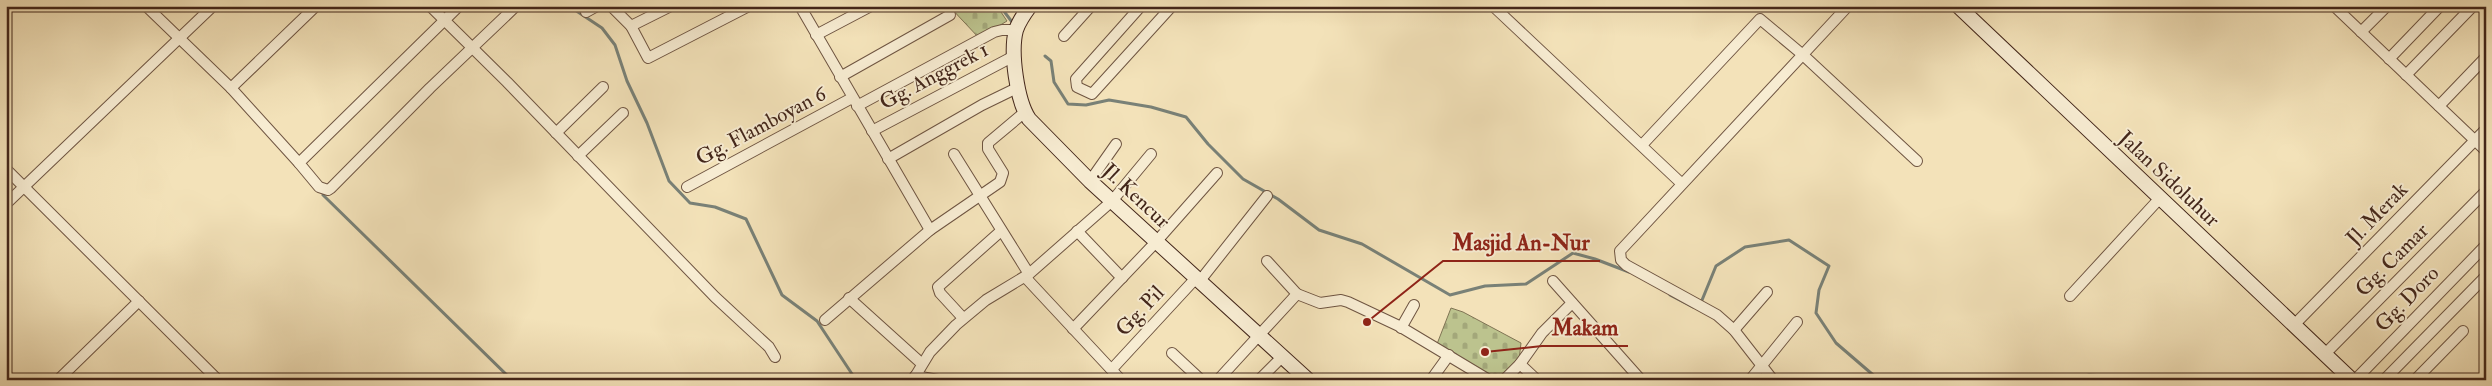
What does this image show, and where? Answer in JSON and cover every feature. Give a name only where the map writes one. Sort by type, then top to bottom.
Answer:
[{"type":"main road","name":"Jl. Kencur","points":[[1030,6],[1016,30],[1014,56],[1025,112],[1043,136],[1090,181],[1308,380]]},
{"type":"main road","name":"Jalan Sidoluhur","points":[[1958,6],[2353,380]]},
{"type":"street","points":[[146,6],[230,88],[299,162],[319,187],[328,190],[416,101],[516,6]]},
{"type":"street","points":[[6,204],[213,6]]},
{"type":"street","points":[[230,88],[316,6]]},
{"type":"street","points":[[430,6],[715,297],[768,347],[774,357]]},
{"type":"street","points":[[299,162],[459,6]]},
{"type":"street","points":[[586,12],[597,6]]},
{"type":"street","points":[[611,6],[631,26],[648,58],[749,6]]},
{"type":"street","points":[[631,26],[671,6]]},
{"type":"street","points":[[800,6],[930,230]]},
{"type":"street","points":[[816,35],[872,6]]},
{"type":"street","points":[[1064,36],[1091,6]]},
{"type":"street","points":[[1141,6],[1076,78],[1076,87],[1092,94],[1172,6]]},
{"type":"street","points":[[1493,6],[1681,183]]},
{"type":"street","points":[[1773,380],[1734,330],[1701,305],[1626,265],[1620,255],[1622,248],[1681,183],[1848,6]]},
{"type":"street","points":[[2334,6],[2486,151]]},
{"type":"street","points":[[2361,32],[2387,6]]},
{"type":"street","points":[[2389,59],[2440,6]]},
{"type":"street","points":[[2406,75],[2473,6]]},
{"type":"street","points":[[840,77],[950,15]]},
{"type":"street","points":[[1642,145],[1760,19],[1803,55],[1917,162]]},
{"type":"street","name":"Gg. Flamboyan 6","points":[[687,187],[994,32],[1016,30]]},
{"type":"street","name":"Gg. Anggrek 1","points":[[872,131],[1014,56]]},
{"type":"street","points":[[2439,106],[2486,57]]},
{"type":"street","points":[[556,133],[602,87]]},
{"type":"street","points":[[888,159],[1019,87]]},
{"type":"street","points":[[825,320],[930,230],[1000,182],[1003,178],[1001,170],[988,149],[988,143],[1025,112]]},
{"type":"street","points":[[578,156],[623,113]]},
{"type":"street","name":"Jl. Merak","points":[[2294,325],[2486,129]]},
{"type":"street","points":[[1090,181],[1116,144]]},
{"type":"street","points":[[954,154],[1026,275],[1121,380]]},
{"type":"street","points":[[938,380],[914,378],[921,363],[963,318],[986,300],[1026,275],[1077,231],[1112,200],[1151,154]]},
{"type":"street","points":[[6,168],[218,380]]},
{"type":"street","points":[[1073,328],[1156,242],[1217,173]]},
{"type":"street","name":"Gg. Camar","points":[[2325,354],[2486,191]]},
{"type":"street","name":"Gg. Pil","points":[[1112,369],[1198,280],[1267,196]]},
{"type":"street","points":[[2070,296],[2160,198]]},
{"type":"street","points":[[963,318],[940,293],[938,287],[1001,231]]},
{"type":"street","points":[[1077,231],[1122,278]]},
{"type":"street","name":"Gg. Doro","points":[[2353,380],[2486,245]]},
{"type":"street","points":[[1267,260],[1297,294],[1320,302],[1345,301],[1401,328],[1489,380]]},
{"type":"street","points":[[2384,380],[2486,276]]},
{"type":"street","points":[[1553,281],[1642,380]]},
{"type":"street","points":[[1734,330],[1767,292]]},
{"type":"street","points":[[1218,380],[1257,335],[1297,294]]},
{"type":"street","points":[[849,298],[921,363]]},
{"type":"street","points":[[58,380],[139,301]]},
{"type":"street","points":[[1504,380],[1520,364],[1542,333],[1572,303]]},
{"type":"street","points":[[1401,328],[1414,305]]},
{"type":"street","points":[[1750,380],[1796,322]]},
{"type":"street","points":[[2415,380],[2463,331]]},
{"type":"street","points":[[1172,354],[1201,380]]},
{"type":"street","points":[[1431,380],[1449,355]]},
{"type":"street","points":[[1259,380],[1282,357]]},
{"type":"street","points":[[1520,364],[1537,380]]},
{"type":"green space","points":[[949,6],[997,6],[1007,21],[979,38]]},
{"type":"green space","points":[[1451,308],[1463,312],[1521,343],[1519,360],[1501,380],[1494,380],[1437,344]]},
{"type":"waterway","points":[[569,6],[602,28],[615,45],[627,81],[647,123],[669,181],[690,203],[715,207],[746,219],[782,295],[817,321],[856,380]]},
{"type":"waterway","points":[[1000,6],[1012,22]]},
{"type":"waterway","points":[[1045,56],[1051,61],[1054,82],[1068,104],[1086,105],[1109,100],[1151,107],[1186,117],[1208,144],[1243,179],[1278,199],[1319,230],[1362,244],[1450,295],[1485,286],[1526,284],[1573,253],[1629,272]]},
{"type":"waterway","points":[[323,195],[512,380]]},
{"type":"waterway","points":[[1700,305],[1716,266],[1745,247],[1789,240],[1829,266],[1819,290],[1816,313],[1836,343],[1879,380]]},
{"type":"waterway","points":[[1670,295],[1693,307]]},
{"type":"waterway","points":[[2070,380],[2089,375],[2104,376],[2106,380]]},
{"type":"place","name":"Masjid An-Nur","points":[[1367,322]]},
{"type":"place","name":"Makam","points":[[1485,352]]}]
